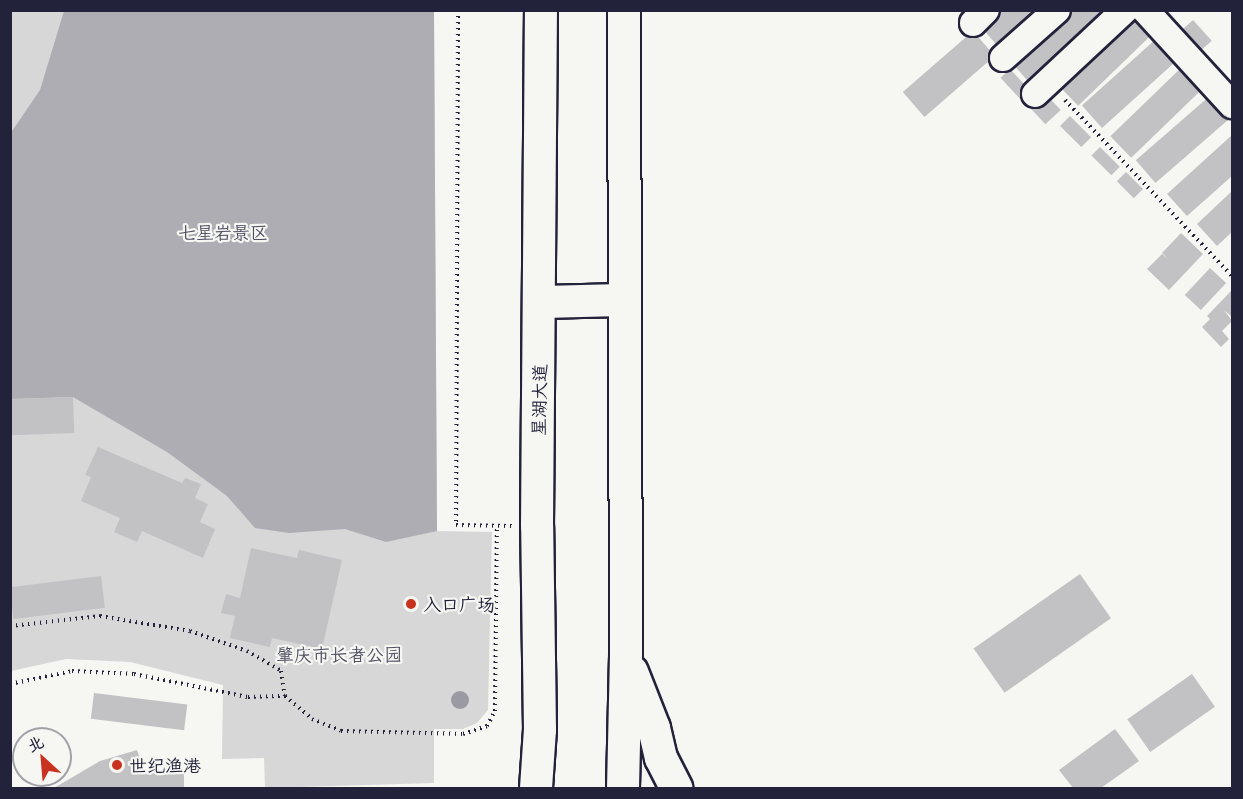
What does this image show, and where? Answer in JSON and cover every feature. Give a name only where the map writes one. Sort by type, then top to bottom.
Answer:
[{"type":"main road","name":"星湖大道","points":[[536,789],[540,730],[537,526],[542,10]]},
{"type":"main road","points":[[623,789],[626,656],[624,10]]},
{"type":"main road","points":[[540,302],[624,300]]},
{"type":"main road","points":[[626,656],[654,728],[660,758],[676,789]]},
{"type":"street","points":[[1003,58],[1057,10]]},
{"type":"street","points":[[1040,89],[1125,10]]},
{"type":"street","points":[[1145,10],[1233,105]]},
{"type":"path","points":[[458,10],[456,525],[537,526]]},
{"type":"path","points":[[1040,89],[1077,110],[1233,276]]},
{"type":"path","points":[[10,626],[100,616],[190,631],[247,651],[281,671],[285,696],[312,719],[340,731],[463,734],[487,726],[495,711],[497,526]]},
{"type":"path","points":[[10,684],[72,671],[134,674],[248,698],[285,696]]},
{"type":"green space","name":"七星岩景区","points":[[10,11],[434,11],[437,531],[492,532],[488,710],[477,723],[463,729],[434,729],[434,783],[265,788],[264,758],[222,759],[223,685],[130,662],[66,659],[11,671]]},
{"type":"shaded area","name":"七星岩景区","points":[[64,11],[434,11],[437,531],[386,542],[345,529],[289,533],[255,528],[227,496],[167,452],[73,397],[11,399],[10,134],[40,90]]},
{"type":"building","points":[[999,10],[1047,10],[1002,51],[981,27]]},
{"type":"building","points":[[1072,10],[1117,10],[1033,87],[1013,64]]},
{"type":"building","points":[[1130,14],[1151,36],[1078,106],[1057,84]]},
{"type":"building","points":[[1193,20],[1212,41],[1200,52],[1181,31]]},
{"type":"building","points":[[973,31],[995,56],[924,117],[903,92]]},
{"type":"building","points":[[1157,38],[1177,60],[1102,128],[1082,106]]},
{"type":"building","points":[[1183,66],[1204,88],[1131,158],[1110,136]]},
{"type":"building","points":[[1010,69],[1033,94],[1024,103],[1000,78]]},
{"type":"building","points":[[1043,91],[1061,110],[1045,124],[1028,105]]},
{"type":"building","points":[[1212,94],[1232,117],[1155,183],[1136,160]]},
{"type":"building","points":[[1070,116],[1091,137],[1081,147],[1060,126]]},
{"type":"building","points":[[1232,135],[1232,176],[1187,216],[1167,194]]},
{"type":"building","points":[[1100,147],[1120,167],[1111,175],[1092,155]]},
{"type":"building","points":[[1126,172],[1143,189],[1134,198],[1117,181]]},
{"type":"building","points":[[1232,191],[1232,232],[1217,246],[1197,224]]},
{"type":"building","points":[[1181,233],[1203,254],[1169,290],[1147,269],[1162,254],[1169,260],[1162,253]]},
{"type":"building","points":[[1210,268],[1226,283],[1201,310],[1185,295]]},
{"type":"building","points":[[1232,290],[1232,317],[1224,310],[1232,321],[1222,331],[1229,339],[1221,347],[1202,327],[1210,319],[1207,316]]},
{"type":"building","points":[[73,397],[74,433],[11,435],[10,399]]},
{"type":"building","points":[[98,447],[182,483],[185,478],[201,484],[195,498],[208,504],[200,522],[215,529],[203,558],[142,531],[137,542],[114,532],[120,518],[81,501],[91,477],[85,475]]},
{"type":"building","points":[[251,548],[297,558],[299,550],[342,560],[322,649],[272,638],[270,647],[230,638],[235,616],[221,613],[226,594],[240,598]]},
{"type":"building","points":[[1080,574],[1111,618],[1004,693],[974,649]]},
{"type":"building","points":[[101,576],[105,608],[14,619],[10,587]]},
{"type":"building","points":[[1192,674],[1215,707],[1150,752],[1127,719]]},
{"type":"building","points":[[94,693],[187,704],[184,730],[91,719]]},
{"type":"building","points":[[1115,729],[1139,761],[1101,788],[1073,788],[1059,770]]},
{"type":"building","name":"世纪渔港","points":[[137,750],[144,770],[184,771],[184,788],[54,788],[72,787],[72,777],[100,761]]},
{"type":"place","name":"入口广场","points":[[411,604]]},
{"type":"place","name":"世纪渔港","points":[[117,765]]},
{"type":"park label","name":"肇庆市长者公园","points":[[339,654]]}]
